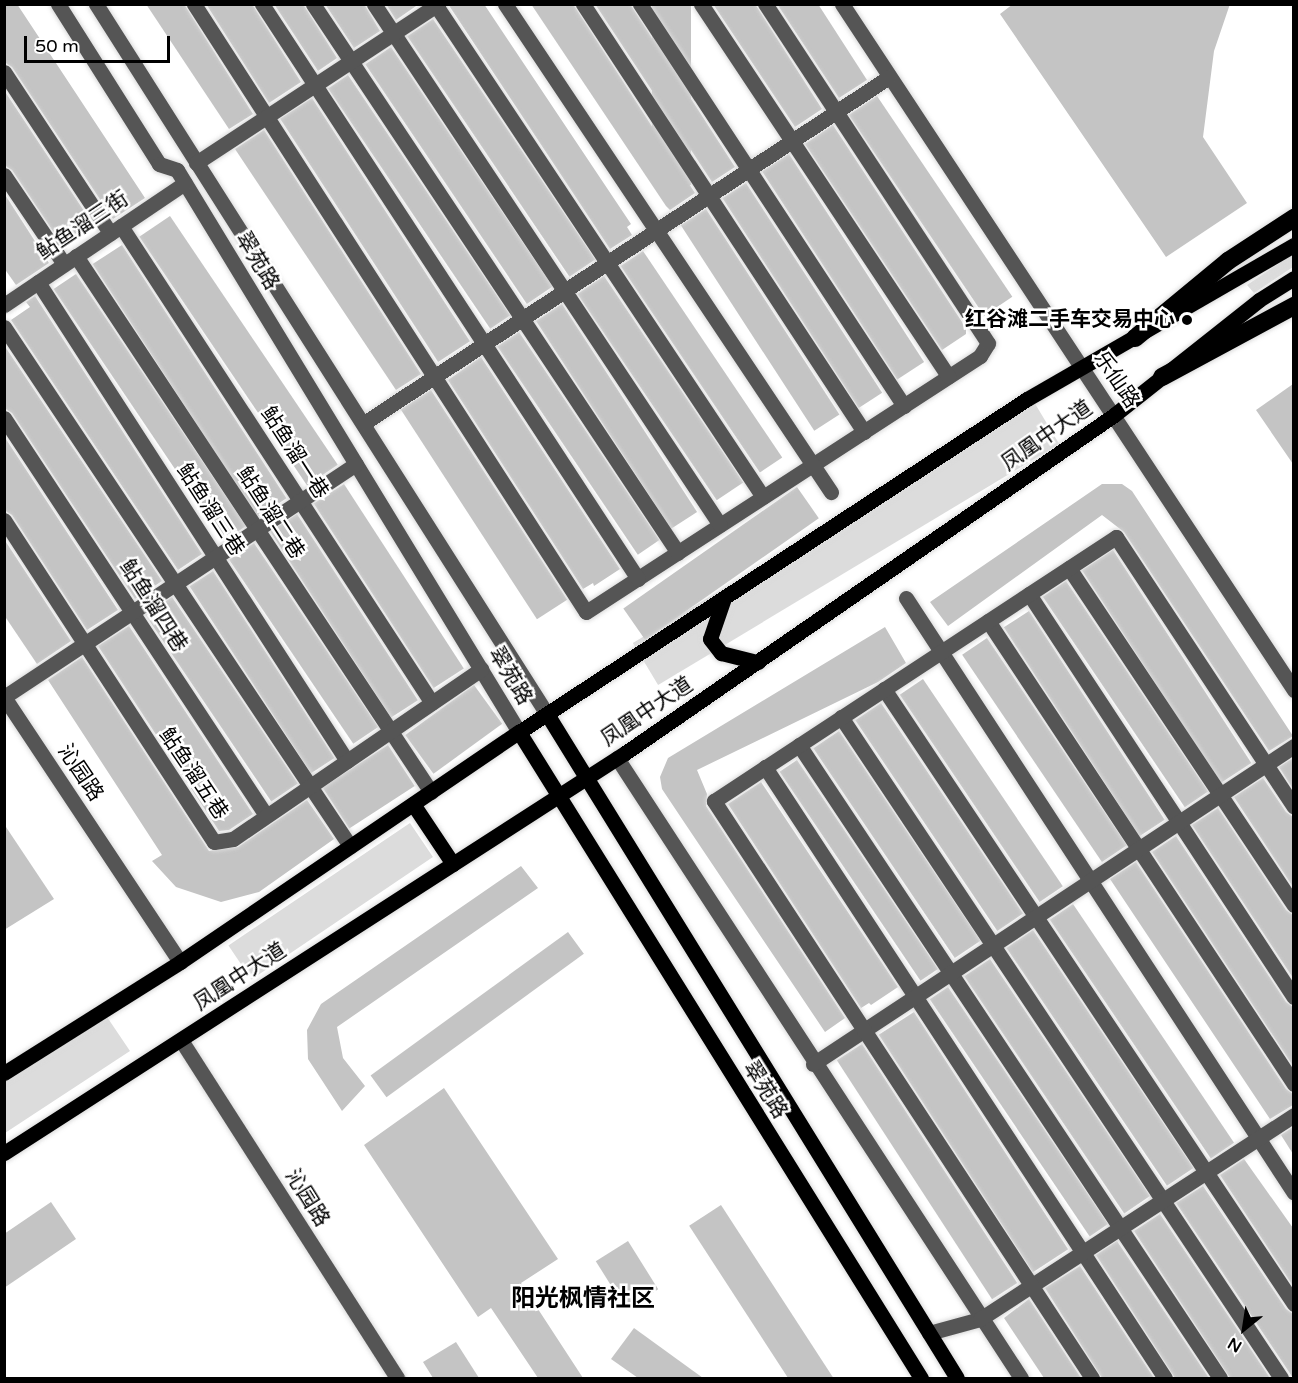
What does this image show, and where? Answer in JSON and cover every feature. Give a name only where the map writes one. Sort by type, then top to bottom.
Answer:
[{"type":"highway","points":[[1135,338],[1228,261],[1293,219]]},
{"type":"highway","points":[[1162,377],[1293,306]]},
{"type":"main road","name":"凤凰中大道","points":[[4,1073],[180,962],[519,732],[1026,399],[1293,245]]},
{"type":"main road","name":"凤凰中大道","points":[[4,1153],[617,758],[1114,415],[1259,300],[1293,278]]},
{"type":"main road","points":[[724,598],[710,639],[722,653],[758,662]]},
{"type":"main road","name":"翠苑路","points":[[547,714],[584,779],[957,1378]]},
{"type":"main road","name":"翠苑路","points":[[519,732],[921,1378]]},
{"type":"main road","points":[[413,804],[453,864]]},
{"type":"street","name":"翠苑路","points":[[58,4],[159,164],[177,170],[519,732]]},
{"type":"street","name":"翠苑路","points":[[96,4],[547,714]]},
{"type":"street","points":[[194,4],[586,612],[980,356],[988,343],[765,4]]},
{"type":"street","points":[[262,4],[638,579]]},
{"type":"street","points":[[313,4],[678,553]]},
{"type":"street","points":[[374,4],[720,525]]},
{"type":"street","points":[[505,4],[653,230],[831,492]]},
{"type":"street","points":[[583,4],[864,432]]},
{"type":"street","points":[[640,4],[904,405]]},
{"type":"street","points":[[701,4],[948,376]]},
{"type":"street","name":"乐仙路","points":[[843,4],[1293,690]]},
{"type":"street","points":[[196,163],[436,5],[763,497]]},
{"type":"street","name":"鲇鱼溜一巷","points":[[4,72],[115,230],[300,502],[432,703]]},
{"type":"street","points":[[364,423],[889,76]]},
{"type":"street","name":"鲇鱼溜二巷","points":[[4,175],[70,260],[256,530],[431,792]]},
{"type":"street","name":"鲇鱼溜三街","points":[[7,299],[38,282],[185,183]]},
{"type":"street","name":"鲇鱼溜三巷","points":[[38,282],[347,761]]},
{"type":"street","points":[[4,327],[308,788],[350,846]]},
{"type":"street","name":"鲇鱼溜四巷","points":[[4,418],[266,816]]},
{"type":"street","points":[[4,697],[356,464]]},
{"type":"street","name":"鲇鱼溜五巷","points":[[4,520],[214,842],[233,839],[481,669]]},
{"type":"street","points":[[1092,1378],[714,801],[1116,537],[1293,807]]},
{"type":"street","points":[[1069,568],[1293,905]]},
{"type":"street","points":[[1029,594],[1293,997]]},
{"type":"street","points":[[906,598],[1293,1193]]},
{"type":"street","points":[[988,621],[1293,1084]]},
{"type":"street","points":[[884,689],[1293,1304]]},
{"type":"street","name":"沁园路","points":[[4,697],[180,962]]},
{"type":"street","points":[[842,717],[1281,1378]]},
{"type":"street","points":[[799,745],[1220,1378]]},
{"type":"street","points":[[813,1065],[1293,746]]},
{"type":"street","points":[[617,758],[813,1065],[1021,1378]]},
{"type":"street","points":[[765,767],[1165,1378]]},
{"type":"street","name":"沁园路","points":[[181,1040],[397,1378]]},
{"type":"street","points":[[928,1333],[980,1319],[1293,1115]]},
{"type":"shaded area","points":[[1293,254],[1293,267],[1254,293],[1247,285]]},
{"type":"shaded area","points":[[1034,402],[1059,444],[658,685],[633,643]]},
{"type":"shaded area","points":[[410,823],[433,857],[251,979],[228,945]]},
{"type":"shaded area","points":[[105,1014],[130,1051],[5,1133],[5,1080]]},
{"type":"building","points":[[4,4],[17,4],[145,198],[113,219],[12,67],[4,62]]},
{"type":"building","points":[[146,4],[184,4],[253,114],[229,129]]},
{"type":"building","points":[[206,4],[252,4],[301,82],[269,103]]},
{"type":"building","points":[[274,4],[303,4],[337,58],[318,71]]},
{"type":"building","points":[[325,4],[364,4],[380,31],[354,48]]},
{"type":"building","points":[[386,4],[419,4],[396,20]]},
{"type":"building","points":[[448,4],[484,4],[631,224],[627,227],[632,235],[610,249]]},
{"type":"building","points":[[531,4],[573,4],[695,193],[670,210],[666,206]]},
{"type":"building","points":[[595,4],[630,4],[735,167],[712,182]]},
{"type":"building","points":[[652,4],[691,4],[691,185],[652,185]]},
{"type":"building","points":[[713,4],[755,4],[822,109],[795,127]]},
{"type":"building","points":[[777,4],[818,4],[867,80],[839,98]]},
{"type":"building","points":[[1013,4],[1230,4],[1214,51],[1203,137],[1247,203],[1166,257],[1000,14]]},
{"type":"building","points":[[433,19],[595,259],[569,277],[407,36]]},
{"type":"building","points":[[391,47],[553,287],[527,304],[365,64]]},
{"type":"building","points":[[348,75],[510,315],[490,329],[328,88]]},
{"type":"building","points":[[4,90],[94,226],[63,246],[12,170],[4,165]]},
{"type":"building","points":[[877,96],[1012,297],[984,316],[849,115]]},
{"type":"building","points":[[312,98],[470,341],[438,362],[280,119]]},
{"type":"building","points":[[833,125],[966,328],[966,334],[942,350],[805,144]]},
{"type":"building","points":[[264,130],[421,374],[396,390],[235,149]]},
{"type":"building","points":[[789,154],[924,362],[897,379],[762,171]]},
{"type":"building","points":[[746,183],[882,393],[859,408],[723,198]]},
{"type":"building","points":[[4,193],[49,263],[16,285],[4,268]]},
{"type":"building","points":[[706,209],[839,414],[814,431],[681,225]]},
{"type":"building","points":[[170,216],[338,465],[307,485],[139,237]]},
{"type":"building","points":[[122,245],[286,498],[257,517],[93,264]]},
{"type":"building","points":[[643,251],[782,457],[760,473],[621,266]]},
{"type":"building","points":[[76,274],[246,526],[224,541],[54,289]]},
{"type":"building","points":[[604,276],[743,482],[717,500],[577,294]]},
{"type":"building","points":[[35,296],[202,554],[178,570],[11,320],[30,307],[26,302]]},
{"type":"building","points":[[562,304],[697,512],[671,529],[536,321]]},
{"type":"building","points":[[519,332],[659,540],[638,555],[497,347]]},
{"type":"building","points":[[4,345],[162,581],[135,599],[12,413],[4,408]]},
{"type":"building","points":[[481,357],[620,569],[594,586],[593,583],[583,589],[448,380]]},
{"type":"building","points":[[1293,384],[1293,464],[1256,410]]},
{"type":"building","points":[[431,390],[567,600],[537,619],[401,410]]},
{"type":"building","points":[[4,436],[118,610],[87,630],[12,515],[4,510]]},
{"type":"building","points":[[344,484],[464,669],[434,688],[314,504]]},
{"type":"building","points":[[1102,484],[1122,484],[1132,491],[1293,736],[1269,751],[1124,532],[1102,515],[948,626],[930,602]]},
{"type":"building","points":[[797,487],[819,518],[645,640],[623,609]]},
{"type":"building","points":[[297,514],[418,700],[391,718],[270,531]]},
{"type":"building","points":[[4,539],[71,641],[37,664],[4,615]]},
{"type":"building","points":[[254,543],[378,727],[353,744],[229,560]]},
{"type":"building","points":[[1113,550],[1251,763],[1220,783],[1082,570]]},
{"type":"building","points":[[213,571],[334,758],[311,773],[190,586]]},
{"type":"building","points":[[1066,581],[1208,792],[1185,807],[1043,597]]},
{"type":"building","points":[[172,597],[298,784],[271,801],[145,615]]},
{"type":"building","points":[[1029,611],[1165,820],[1139,836],[1004,627]]},
{"type":"building","points":[[129,626],[253,814],[229,830],[219,831],[98,646]]},
{"type":"building","points":[[885,627],[906,663],[878,682],[697,770],[707,794],[706,806],[845,1018],[825,1032],[662,789],[660,777],[668,758]]},
{"type":"building","points":[[987,638],[1127,845],[1102,862],[962,655]]},
{"type":"building","points":[[82,657],[209,851],[238,847],[307,800],[334,839],[259,892],[221,902],[176,887],[152,861],[162,855],[48,680]]},
{"type":"building","points":[[923,679],[1063,886],[1040,902],[900,695]]},
{"type":"building","points":[[474,685],[502,724],[433,774],[405,735]]},
{"type":"building","points":[[881,703],[1023,914],[997,931],[855,720]]},
{"type":"building","points":[[839,731],[980,941],[955,958],[813,748]]},
{"type":"building","points":[[388,745],[415,786],[349,829],[323,787]]},
{"type":"building","points":[[1293,758],[1293,789],[1279,767]]},
{"type":"building","points":[[797,760],[938,969],[921,981],[780,772]]},
{"type":"building","points":[[1263,778],[1286,812],[1293,817],[1293,887],[1234,797]]},
{"type":"building","points":[[761,782],[898,987],[871,1005],[869,1003],[861,1008],[728,804]]},
{"type":"building","points":[[1218,808],[1286,910],[1293,915],[1293,978],[1192,825]]},
{"type":"building","points":[[4,824],[54,899],[4,930]]},
{"type":"building","points":[[1176,836],[1286,1002],[1293,1007],[1293,1066],[1152,852]]},
{"type":"building","points":[[1136,862],[1286,1089],[1293,1094],[1293,1105],[1270,1119],[1110,879]]},
{"type":"building","points":[[521,866],[538,888],[337,1027],[343,1058],[365,1086],[342,1111],[308,1059],[307,1030],[321,1004]]},
{"type":"building","points":[[1073,904],[1234,1143],[1211,1158],[1050,920]]},
{"type":"building","points":[[1033,930],[1193,1168],[1167,1186],[1006,948]]},
{"type":"building","points":[[568,932],[584,954],[386,1097],[371,1075]]},
{"type":"building","points":[[990,959],[1150,1196],[1124,1213],[964,976]]},
{"type":"building","points":[[948,987],[1108,1224],[1090,1236],[930,999]]},
{"type":"building","points":[[914,1012],[1068,1249],[1033,1272],[879,1035]]},
{"type":"building","points":[[862,1044],[1017,1283],[992,1299],[837,1060]]},
{"type":"building","points":[[444,1088],[558,1259],[521,1283],[583,1378],[538,1378],[491,1308],[478,1317],[364,1145]]},
{"type":"building","points":[[1293,1127],[1293,1154],[1281,1135]]},
{"type":"building","points":[[1244,1159],[1293,1228],[1293,1286],[1220,1175]]},
{"type":"building","points":[[1203,1186],[1286,1309],[1293,1314],[1293,1378],[1176,1203]]},
{"type":"building","points":[[51,1202],[76,1239],[4,1288],[4,1234]]},
{"type":"building","points":[[721,1205],[833,1378],[788,1378],[689,1226]]},
{"type":"building","points":[[1160,1214],[1270,1378],[1230,1378],[1134,1231]]},
{"type":"building","points":[[628,1241],[658,1289],[626,1309],[596,1261]]},
{"type":"building","points":[[1117,1241],[1209,1378],[1175,1378],[1096,1255]]},
{"type":"building","points":[[1080,1266],[1154,1378],[1102,1378],[1045,1288]]},
{"type":"building","points":[[1029,1299],[1081,1378],[1044,1378],[1004,1318]]},
{"type":"building","points":[[634,1328],[703,1378],[638,1378],[611,1359]]},
{"type":"building","points":[[456,1342],[479,1378],[433,1378],[423,1362]]},
{"type":"place","name":"红谷滩二手车交易中心","points":[[1187,320]]},
{"type":"district","name":"阳光枫情社区","points":[[583,1299]]}]
